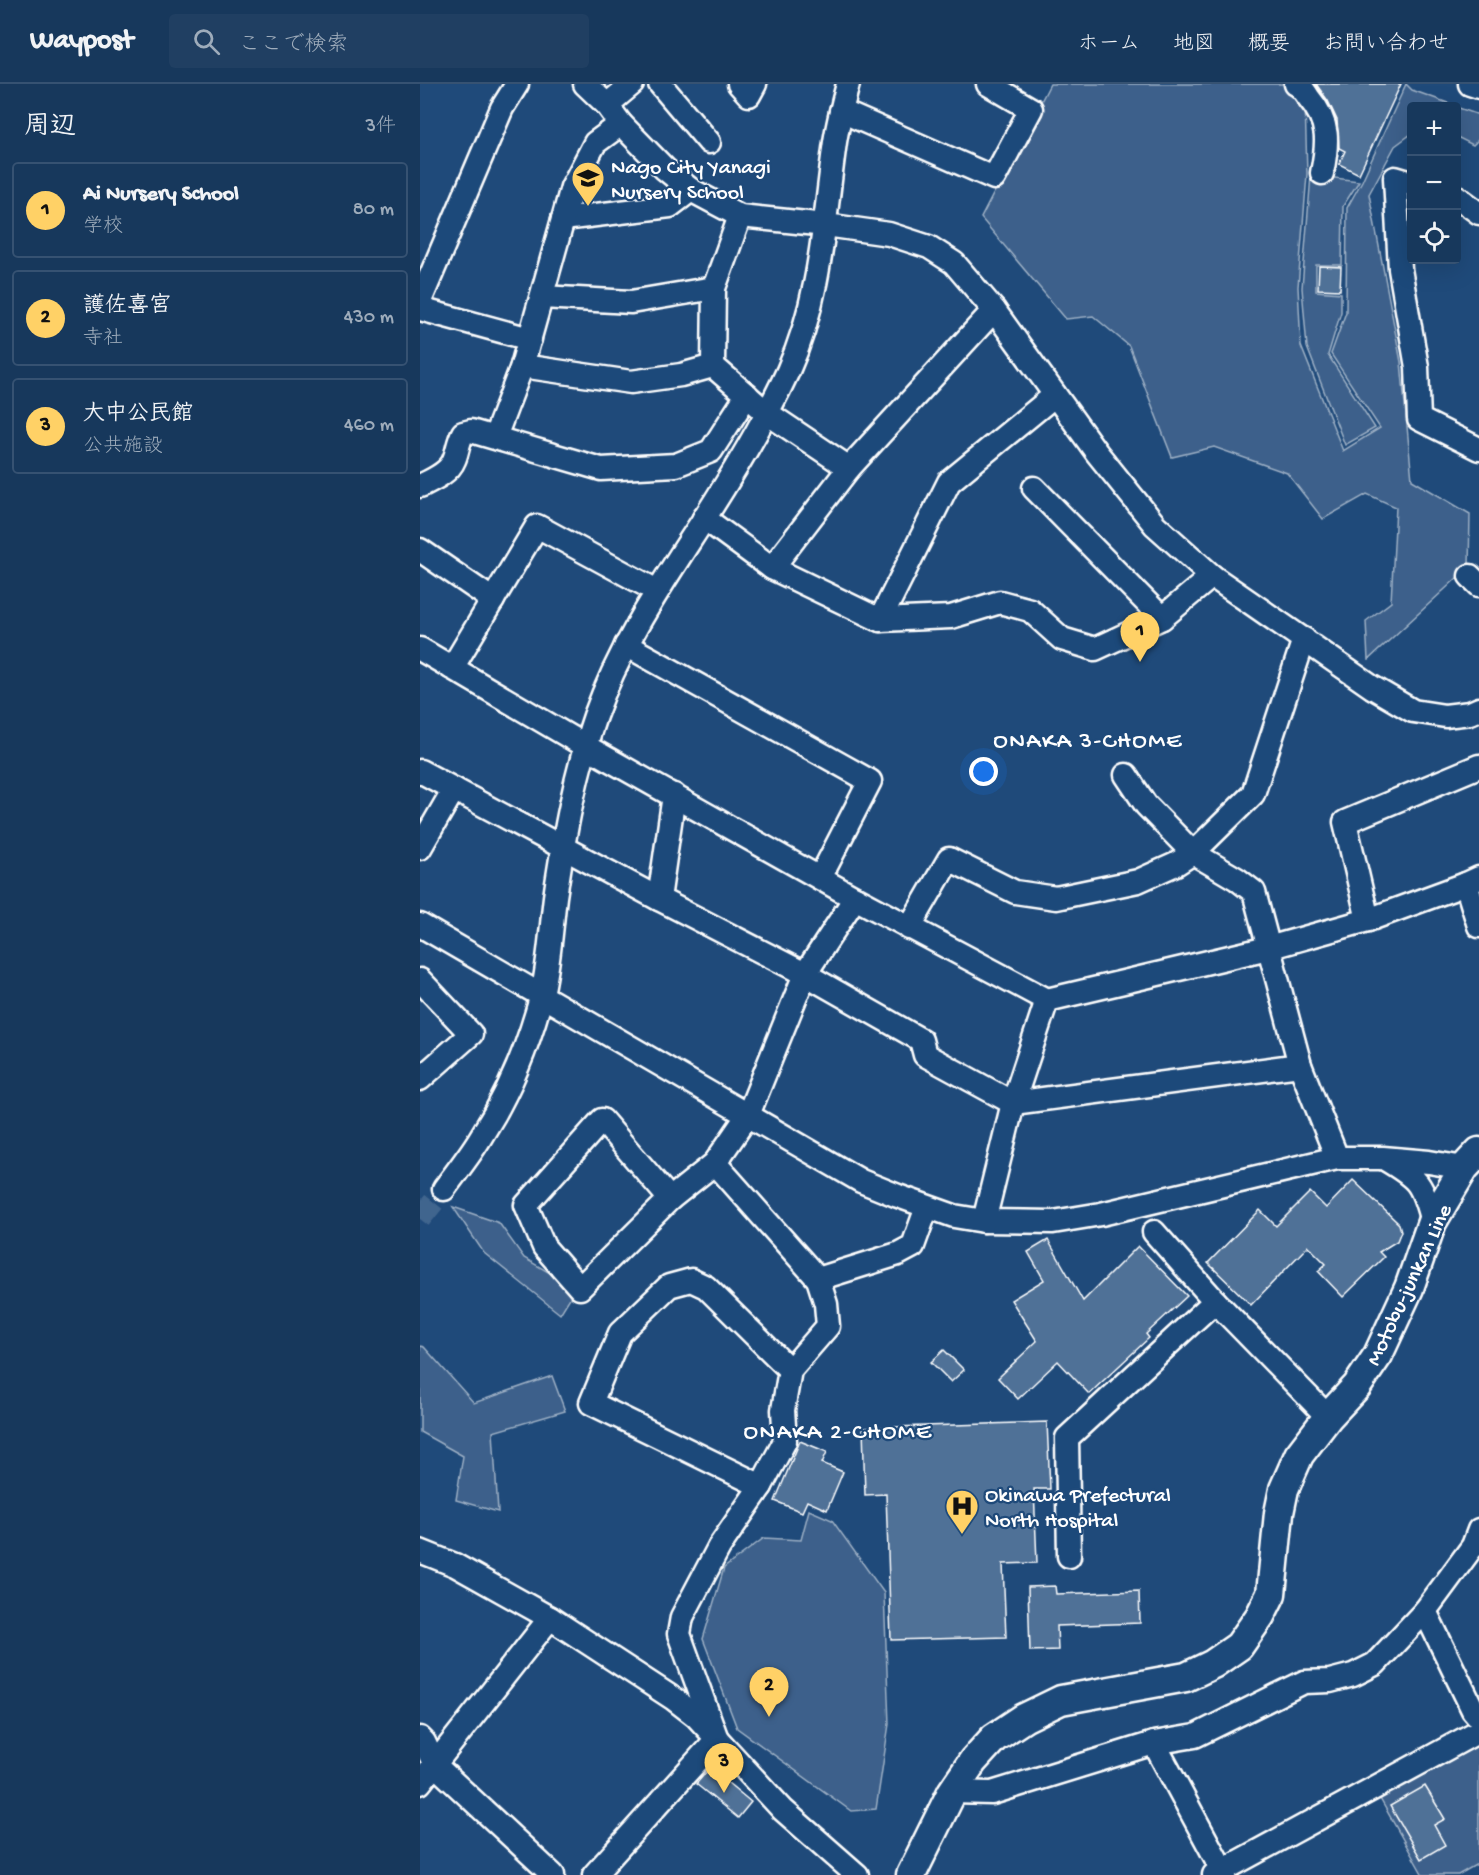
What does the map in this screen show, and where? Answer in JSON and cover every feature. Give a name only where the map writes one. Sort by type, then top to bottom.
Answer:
[{"type":"main road","name":"Motobu-junkan Line","points":[[911,1875],[952,1792],[973,1761],[994,1738],[1024,1718],[1061,1700],[1186,1677],[1213,1664],[1239,1646],[1271,1594],[1279,1513],[1284,1489],[1299,1455],[1328,1417],[1357,1386],[1378,1355],[1408,1288],[1432,1222],[1472,1160]]},
{"type":"street","points":[[420,301],[502,108],[517,84]]},
{"type":"street","points":[[585,84],[665,169],[691,190],[740,216],[889,234],[929,247],[954,263],[994,310],[1097,453],[1155,525],[1212,576],[1372,687],[1413,711],[1445,716],[1479,709]]},
{"type":"street","points":[[607,105],[632,84]]},
{"type":"street","points":[[660,84],[709,142]]},
{"type":"street","points":[[739,84],[749,95],[755,84]]},
{"type":"street","points":[[444,1189],[498,1110],[526,1047],[542,995],[562,848],[585,746],[614,667],[657,591],[767,413],[789,369],[800,339],[818,274],[835,140],[848,84]]},
{"type":"street","points":[[841,111],[994,178],[1031,109],[988,84]]},
{"type":"street","points":[[1296,84],[1316,106],[1326,128],[1326,149],[1322,173]]},
{"type":"street","points":[[1470,84],[1479,87]]},
{"type":"street","points":[[495,437],[522,366],[572,188],[595,143],[621,124]]},
{"type":"street","points":[[1407,182],[1395,178],[1400,269],[1417,367],[1419,419],[1479,449]]},
{"type":"street","points":[[563,219],[670,206],[691,190]]},
{"type":"street","points":[[1461,200],[1479,213]]},
{"type":"street","points":[[713,366],[714,288],[740,216]]},
{"type":"street","points":[[542,297],[631,302],[714,288]]},
{"type":"street","points":[[420,309],[530,339]]},
{"type":"street","points":[[772,568],[849,468],[994,310]]},
{"type":"street","points":[[522,366],[631,382],[681,375],[713,366]]},
{"type":"street","points":[[713,366],[767,413],[849,468]]},
{"type":"street","points":[[420,486],[441,475],[454,462],[458,441],[463,433],[471,431],[601,469],[676,465],[711,451],[747,395]]},
{"type":"street","points":[[880,620],[949,482],[1055,395]]},
{"type":"street","points":[[1034,488],[1162,618]]},
{"type":"street","points":[[704,518],[772,568],[880,620],[951,617],[1000,602],[1030,610],[1062,639],[1095,650],[1162,618],[1212,576]]},
{"type":"street","points":[[452,668],[537,526],[657,591]]},
{"type":"street","points":[[420,550],[493,600]]},
{"type":"street","points":[[909,927],[949,859],[1015,892],[1056,898],[1138,882],[1176,864],[1193,853],[1254,794],[1304,639]]},
{"type":"street","points":[[626,645],[870,782],[820,878]]},
{"type":"street","points":[[420,649],[585,746],[855,898],[1047,1000],[1268,948],[1368,920],[1473,881],[1479,926]]},
{"type":"street","points":[[1368,920],[1345,822],[1479,766]]},
{"type":"street","points":[[420,771],[562,848],[805,974],[921,1040],[925,1055],[1013,1103],[1300,1065]]},
{"type":"street","points":[[1126,775],[1146,805],[1193,853],[1254,892],[1300,1065],[1337,1158]]},
{"type":"street","points":[[420,848],[454,789]]},
{"type":"street","points":[[659,899],[674,795]]},
{"type":"street","points":[[670,1199],[602,1120],[526,1205],[544,1246],[580,1288],[670,1199],[715,1162],[748,1115],[805,974],[855,898]]},
{"type":"street","points":[[420,925],[861,1181],[954,1216],[984,1221],[1053,1222],[1101,1214],[1337,1158],[1383,1158],[1429,1162],[1472,1160]]},
{"type":"street","points":[[420,980],[471,1034],[420,1079]]},
{"type":"street","points":[[984,1221],[1013,1103],[1047,1000]]},
{"type":"street","points":[[1383,1158],[1419,1183],[1432,1222]]},
{"type":"street","points":[[715,1162],[818,1279],[826,1304],[828,1326],[790,1370],[783,1410],[785,1441],[761,1486],[719,1547],[682,1617],[679,1634],[717,1739]]},
{"type":"street","points":[[818,1279],[898,1254],[913,1246],[927,1207]]},
{"type":"street","points":[[1154,1232],[1215,1301],[1328,1417]]},
{"type":"street","points":[[761,1486],[591,1403],[620,1333],[669,1286],[691,1280],[706,1287],[790,1370]]},
{"type":"street","points":[[1069,1556],[1068,1438],[1215,1301]]},
{"type":"street","points":[[952,1792],[992,1793],[1154,1743],[1195,1736],[1304,1682],[1330,1681],[1353,1675],[1375,1664],[1425,1611],[1473,1546],[1479,1530]]},
{"type":"street","points":[[420,1551],[455,1565],[550,1618],[674,1699],[696,1716],[783,1810],[857,1875]]},
{"type":"street","points":[[1425,1611],[1473,1710],[1479,1717]]},
{"type":"street","points":[[420,1783],[550,1618]]},
{"type":"street","points":[[1154,1743],[1220,1874],[1479,1731]]},
{"type":"street","points":[[420,1738],[435,1765],[553,1875]]},
{"type":"street","points":[[594,1875],[717,1739]]},
{"type":"shaded area","points":[[1050,84],[1287,84],[1305,102],[1307,174],[1298,287],[1301,346],[1343,451],[1380,428],[1331,354],[1346,312],[1347,208],[1362,181],[1406,84],[1412,90],[1445,102],[1407,102],[1407,137],[1395,146],[1369,194],[1401,362],[1412,480],[1470,514],[1469,567],[1368,660],[1366,621],[1391,602],[1396,507],[1367,494],[1323,519],[1287,473],[1214,447],[1172,457],[1129,346],[1093,316],[1066,319],[981,218]]},
{"type":"shaded area","points":[[1461,109],[1479,115],[1479,139],[1473,145],[1461,139]]},
{"type":"shaded area","points":[[1311,175],[1359,181],[1343,206],[1342,265],[1316,265],[1316,291],[1341,293],[1341,312],[1328,355],[1375,428],[1345,445],[1307,347],[1302,288]]},
{"type":"shaded area","points":[[453,1207],[499,1223],[524,1258],[576,1288],[560,1314],[484,1253]]},
{"type":"shaded area","points":[[420,1346],[424,1347],[474,1403],[552,1376],[565,1411],[493,1432],[498,1512],[456,1500],[463,1456],[420,1432]]},
{"type":"shaded area","points":[[809,1510],[832,1520],[884,1593],[889,1724],[876,1809],[851,1811],[737,1728],[703,1639],[724,1568],[764,1538],[801,1540]]},
{"type":"shaded area","points":[[1475,1741],[1479,1748],[1479,1863],[1458,1875],[1423,1875],[1378,1795]]},
{"type":"building","points":[[1316,84],[1401,84],[1359,174],[1339,164],[1345,151],[1339,148],[1337,120]]},
{"type":"building","points":[[1319,266],[1341,267],[1340,290],[1318,289]]},
{"type":"building","points":[[1353,1180],[1399,1224],[1401,1231],[1397,1241],[1379,1252],[1384,1257],[1343,1297],[1318,1271],[1326,1264],[1308,1246],[1251,1305],[1208,1263],[1260,1210],[1276,1226],[1310,1192],[1326,1208]]},
{"type":"building","points":[[1048,1240],[1083,1301],[1138,1246],[1187,1296],[1146,1334],[1149,1338],[1089,1394],[1058,1361],[1018,1399],[998,1378],[1037,1341],[1011,1300],[1044,1280],[1028,1252]]},
{"type":"building","points":[[944,1350],[964,1370],[951,1382],[931,1362]]},
{"type":"building","name":"Okinawa Prefectural North Hospital","points":[[1047,1422],[1050,1489],[1034,1489],[1037,1563],[1003,1564],[1006,1637],[891,1640],[886,1494],[865,1495],[863,1428]]},
{"type":"building","points":[[800,1441],[827,1452],[822,1463],[843,1472],[827,1510],[807,1501],[802,1512],[775,1501]]},
{"type":"building","points":[[1055,1586],[1056,1594],[1139,1591],[1140,1623],[1057,1626],[1058,1650],[1030,1651],[1028,1587]]},
{"type":"building","points":[[710,1768],[751,1802],[738,1818],[696,1784]]},
{"type":"building","points":[[1425,1786],[1445,1819],[1434,1825],[1445,1845],[1421,1859],[1390,1806]]},
{"type":"tunnel","points":[[420,1219],[444,1189]]},
{"type":"place","name":"Nago City Yanagi Nursery School","points":[[588,207]]},
{"type":"place","name":"Ai Nursery School","points":[[1140,662]]},
{"type":"place","name":"Okinawa Prefectural North Hospital","points":[[962,1535]]},
{"type":"place","name":"護佐喜宮","points":[[769,1717]]},
{"type":"place","name":"大中公民館","points":[[724,1793]]},
{"type":"district","name":"ONAKA 3-CHOME","points":[[1088,739]]},
{"type":"district","name":"ONAKA 2-CHOME","points":[[838,1430]]}]
